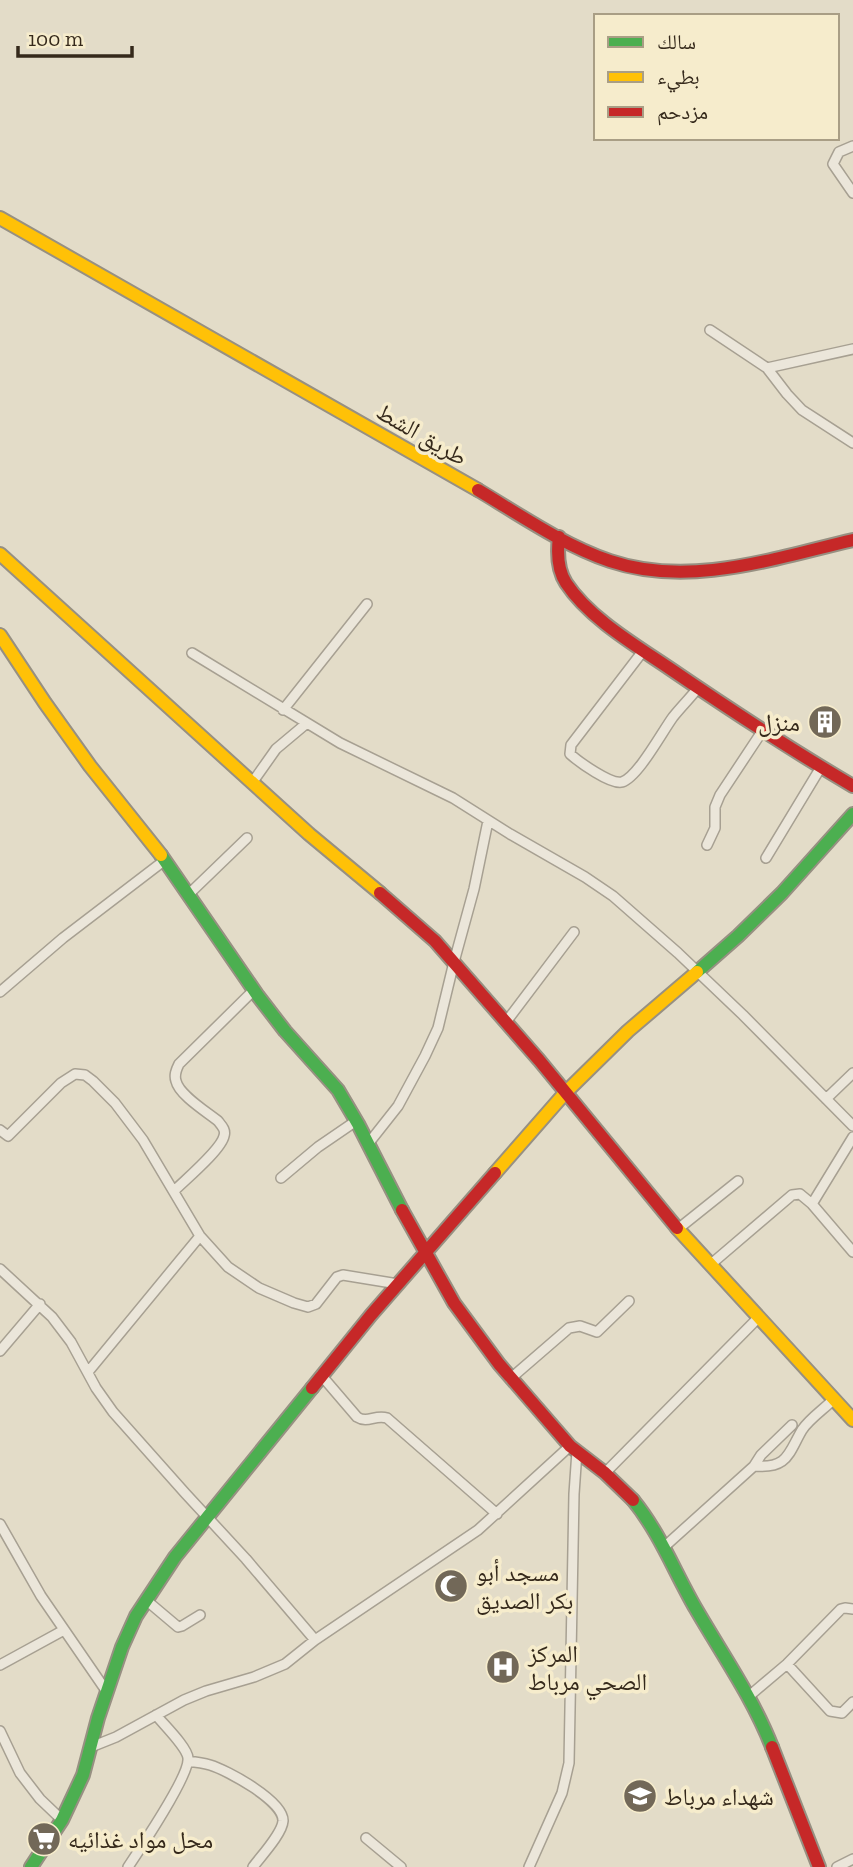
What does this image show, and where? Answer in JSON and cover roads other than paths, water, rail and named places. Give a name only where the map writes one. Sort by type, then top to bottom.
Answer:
[{"type":"street","points":[[853,146],[839,152],[833,164],[853,192]]},
{"type":"street","name":"طريق الشط","points":[[0,219],[559,537],[626,566],[678,572],[717,570],[853,540]]},
{"type":"street","points":[[710,330],[767,368],[803,410],[853,443]]},
{"type":"street","points":[[767,368],[853,349]]},
{"type":"street","points":[[559,537],[556,559],[558,566],[567,584],[584,604],[643,651],[853,786]]},
{"type":"street","points":[[0,554],[309,834],[414,922],[454,962],[678,1229],[852,1418]]},
{"type":"street","points":[[284,710],[367,604]]},
{"type":"street","points":[[0,635],[90,766],[165,860],[254,990],[285,1031],[338,1090],[454,1304],[540,1414],[573,1448],[628,1494],[646,1516],[748,1697],[777,1759],[816,1865]]},
{"type":"street","points":[[643,651],[571,745],[570,754],[577,760],[611,781],[625,780],[640,765],[673,717],[698,688]]},
{"type":"street","points":[[192,653],[363,755],[453,798],[551,856],[613,897],[678,953],[743,1015],[853,1126]]},
{"type":"street","points":[[252,783],[283,741],[307,723]]},
{"type":"street","points":[[707,845],[715,828],[715,807],[720,795],[763,730]]},
{"type":"street","points":[[766,858],[821,767]]},
{"type":"street","points":[[31,1867],[62,1820],[83,1774],[98,1718],[122,1647],[146,1600],[207,1516],[398,1284],[565,1093],[628,1031],[738,936],[853,814]]},
{"type":"street","points":[[368,1144],[398,1106],[434,1037],[474,889],[488,821]]},
{"type":"street","points":[[189,894],[247,838]]},
{"type":"street","points":[[0,992],[63,938],[165,860]]},
{"type":"street","points":[[506,1022],[574,932]]},
{"type":"street","points":[[174,1191],[219,1147],[225,1135],[218,1121],[182,1092],[176,1083],[175,1072],[186,1056],[254,990]]},
{"type":"street","points":[[826,1099],[853,1073]]},
{"type":"street","points":[[3,1136],[61,1083],[75,1074],[85,1075],[115,1103],[144,1140],[200,1236],[228,1267],[247,1282],[308,1307],[316,1304],[337,1277],[343,1275],[398,1284]]},
{"type":"street","points":[[281,1178],[318,1147],[356,1121]]},
{"type":"street","points":[[812,1204],[853,1137]]},
{"type":"street","points":[[678,1229],[738,1181]]},
{"type":"street","points":[[710,1265],[792,1195],[800,1194],[812,1204],[853,1252]]},
{"type":"street","points":[[88,1372],[200,1236]]},
{"type":"street","points":[[0,1269],[40,1304],[71,1342],[96,1388],[113,1412],[316,1640]]},
{"type":"street","points":[[510,1379],[569,1328],[580,1326],[597,1332],[629,1301]]},
{"type":"street","points":[[0,1351],[40,1304]]},
{"type":"street","points":[[605,1473],[759,1317]]},
{"type":"street","points":[[321,1375],[357,1417],[363,1420],[377,1416],[387,1418],[497,1514]]},
{"type":"street","points":[[754,1466],[769,1467],[785,1459],[793,1450],[803,1428],[834,1399]]},
{"type":"street","points":[[663,1548],[754,1466],[761,1455],[792,1425]]},
{"type":"street","points":[[90,1747],[116,1737],[206,1690],[254,1677],[285,1664],[478,1530],[573,1448]]},
{"type":"street","points":[[529,1867],[562,1793],[569,1763],[573,1448]]},
{"type":"street","points":[[0,1524],[41,1596],[107,1692]]},
{"type":"street","points":[[146,1600],[178,1627],[200,1615]]},
{"type":"street","points":[[748,1697],[788,1664],[841,1609],[853,1609]]},
{"type":"street","points":[[0,1665],[64,1630]]},
{"type":"street","points":[[788,1664],[830,1711],[842,1713],[853,1702]]},
{"type":"street","points":[[128,1867],[181,1781],[188,1761],[184,1749],[156,1715]]},
{"type":"street","points":[[0,1731],[20,1773],[40,1799],[62,1820]]},
{"type":"street","points":[[188,1761],[212,1765],[237,1777],[269,1799],[283,1816],[280,1830],[253,1867]]},
{"type":"street","points":[[366,1838],[401,1867]]},
{"type":"street","points":[[837,1867],[853,1859]]},
{"type":"place","name":"منزل","points":[[825,722]]},
{"type":"place","name":"مسجد أبو بكر الصديق","points":[[451,1586]]},
{"type":"place","name":"المركز الصحي مرباط","points":[[503,1667]]},
{"type":"place","name":"شهداء مرباط","points":[[640,1796]]},
{"type":"place","name":"محل مواد غذائيه","points":[[44,1839]]}]
